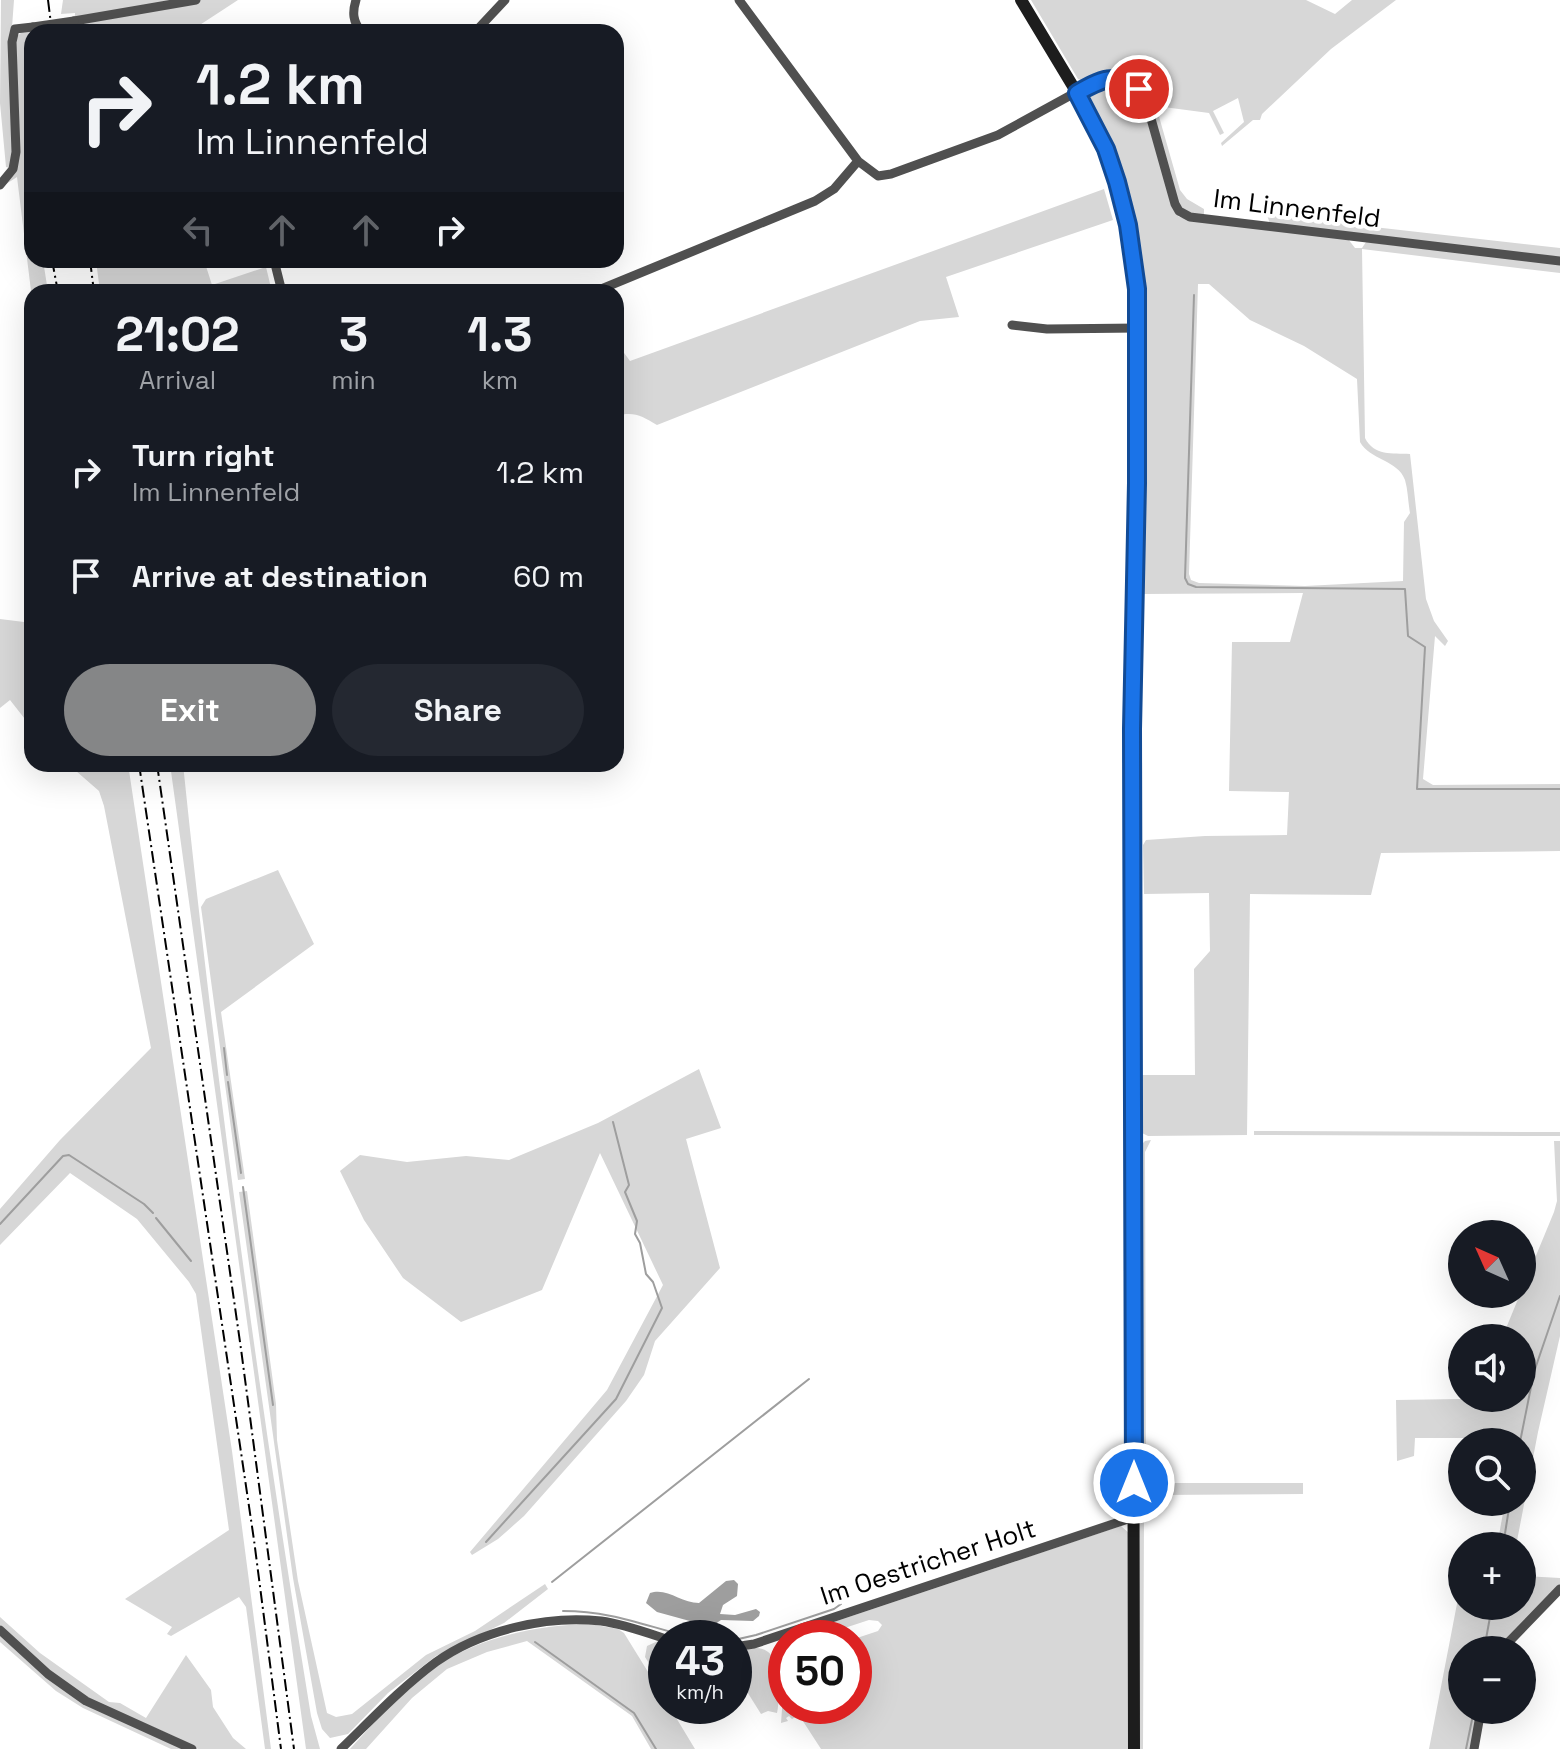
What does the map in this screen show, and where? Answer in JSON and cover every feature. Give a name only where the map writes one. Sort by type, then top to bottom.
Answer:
[{"type":"main road","points":[[1021,0],[1077,93],[1106,149],[1126,215],[1135,263],[1138,328],[1132,729],[1134,1749]]},
{"type":"street","points":[[54,24],[196,0]]},
{"type":"street","points":[[356,0],[353,11],[356,24]]},
{"type":"street","points":[[482,24],[505,0]]},
{"type":"street","points":[[613,284],[815,201],[834,189],[858,161],[739,0]]},
{"type":"street","points":[[0,185],[13,169],[16,152],[12,42],[15,29],[24,28]]},
{"type":"street","name":"Im Linnenfeld","points":[[858,161],[878,176],[891,174],[998,135],[1098,81],[1117,78],[1139,89],[1146,101],[1175,204],[1179,211],[1190,217],[1560,261]]},
{"type":"street","points":[[1012,325],[1047,329],[1138,328]]},
{"type":"street","name":"Im Oestricher Holt","points":[[752,1644],[1134,1517]]},
{"type":"street","points":[[1515,1636],[1560,1589]]},
{"type":"street","points":[[341,1749],[393,1697],[438,1661],[502,1631],[552,1621],[588,1620],[617,1624],[648,1633]]},
{"type":"street","points":[[0,1630],[48,1674],[86,1701],[192,1749]]},
{"type":"street","points":[[1474,1749],[1478,1724]]},
{"type":"shaded area","points":[[1,0],[14,0],[11,41],[13,154],[10,168],[6,167],[0,103]]},
{"type":"shaded area","points":[[63,0],[238,0],[201,24],[74,24],[75,13],[61,14]]},
{"type":"shaded area","points":[[1031,0],[1306,0],[1335,14],[1352,0],[1396,0],[1331,49],[1262,114],[1260,120],[1253,120],[1222,146],[1221,143],[1244,122],[1238,98],[1213,111],[1224,133],[1220,135],[1209,113],[1156,106],[1180,190],[1187,199],[1204,209],[1204,216],[1189,212],[1177,201],[1148,98],[1130,78],[1117,73],[1086,82],[1078,79]]},
{"type":"shaded area","points":[[22,32],[24,234],[17,177],[0,188],[15,170],[15,38]]},
{"type":"shaded area","points":[[1108,82],[1130,85],[1142,102],[1171,203],[1179,217],[1348,239],[1355,248],[1362,248],[1366,242],[1560,264],[1560,273],[1362,249],[1365,438],[1378,451],[1410,454],[1426,599],[1434,621],[1448,641],[1445,646],[1435,636],[1423,779],[1433,785],[1560,784],[1560,851],[1381,853],[1371,895],[1250,894],[1247,1135],[1148,1136],[1140,1132],[1140,1075],[1195,1075],[1194,969],[1210,951],[1209,893],[1144,894],[1143,845],[1146,840],[1287,835],[1289,792],[1229,791],[1232,642],[1290,642],[1303,593],[1141,594],[1140,266],[1136,234],[1116,152],[1088,95],[1094,87]],"holes":[[[1198,284],[1209,284],[1250,320],[1304,346],[1357,379],[1360,442],[1370,453],[1396,468],[1406,484],[1410,513],[1404,522],[1403,581],[1305,586],[1199,583],[1191,580]]]},
{"type":"shaded area","points":[[1104,189],[1113,220],[946,277],[959,317],[920,321],[657,425],[638,415],[624,415],[624,353],[630,361]]},
{"type":"shaded area","points":[[1267,215],[1560,248],[1560,257],[1270,224]]},
{"type":"shaded area","points":[[28,268],[44,268],[47,284],[30,284]]},
{"type":"shaded area","points":[[97,268],[207,268],[212,284],[99,284]]},
{"type":"shaded area","points":[[263,268],[266,268],[270,284],[215,284]]},
{"type":"shaded area","points":[[0,619],[24,622],[24,718],[10,700],[0,708]]},
{"type":"shaded area","points":[[77,772],[129,772],[232,1451],[271,1749],[265,1749],[246,1607],[239,1597],[171,1636],[167,1634],[172,1627],[125,1599],[229,1530],[196,1294],[137,1219],[70,1173],[0,1245],[0,1209],[60,1140],[151,1048],[99,791]]},
{"type":"shaded area","points":[[171,772],[184,772],[224,1122],[256,1360],[311,1716],[320,1749],[306,1749]]},
{"type":"shaded area","points":[[278,870],[314,944],[221,1012],[245,1179],[238,1180],[201,907],[206,899]]},
{"type":"shaded area","points":[[699,1069],[721,1128],[686,1139],[720,1268],[655,1341],[644,1375],[626,1401],[524,1516],[498,1539],[472,1555],[470,1552],[607,1390],[663,1285],[600,1153],[542,1290],[461,1322],[403,1278],[364,1220],[340,1171],[360,1155],[407,1162],[466,1156],[509,1160],[598,1123]]},
{"type":"shaded area","points":[[1254,1131],[1560,1132],[1560,1136],[1254,1135]]},
{"type":"shaded area","points":[[1151,1140],[1145,1152],[1146,1483],[1303,1483],[1303,1494],[1157,1495],[1145,1498],[1143,1749],[1137,1749],[1139,1499],[1146,1492],[1146,1484],[1139,1476],[1140,1146]]},
{"type":"shaded area","points":[[1554,1141],[1560,1141],[1560,1336],[1536,1442],[1536,1428],[1448,1428],[1448,1438],[1415,1438],[1414,1456],[1397,1461],[1396,1400],[1448,1399],[1448,1412],[1536,1412],[1536,1324],[1508,1324],[1514,1308],[1536,1308],[1536,1256],[1557,1201]]},
{"type":"shaded area","points":[[247,1191],[276,1404],[277,1440],[298,1581],[327,1713],[336,1717],[352,1714],[426,1655],[475,1631],[545,1584],[548,1589],[504,1623],[436,1656],[388,1693],[348,1734],[330,1738],[322,1729],[317,1713],[293,1578],[239,1192]]},
{"type":"shaded area","points":[[1502,1516],[1522,1516],[1519,1532],[1500,1532]]},
{"type":"shaded area","points":[[1121,1526],[1130,1534],[1129,1749],[821,1749],[805,1724],[872,1724],[872,1633],[882,1625],[872,1620],[840,1620]]},
{"type":"shaded area","points":[[1536,1577],[1560,1578],[1560,1585],[1536,1610]]},
{"type":"shaded area","points":[[734,1580],[738,1584],[737,1596],[723,1605],[720,1614],[735,1615],[756,1609],[760,1612],[759,1616],[753,1621],[686,1620],[657,1612],[646,1603],[650,1593],[656,1592],[699,1603],[726,1581]]},
{"type":"shaded area","points":[[0,1617],[40,1653],[109,1702],[120,1703],[146,1718],[186,1655],[211,1690],[213,1707],[233,1738],[246,1749],[198,1749],[89,1699],[50,1671],[0,1625]]},
{"type":"shaded area","points":[[1454,1620],[1526,1620],[1511,1636],[1451,1636]]},
{"type":"shaded area","points":[[590,1624],[624,1633],[648,1672],[648,1724],[680,1724],[695,1749],[651,1749],[632,1716],[527,1641],[487,1652],[447,1669],[412,1698],[366,1749],[350,1749],[393,1703],[441,1663],[494,1639],[551,1627]]},
{"type":"shaded area","points":[[0,1634],[47,1676],[186,1749],[171,1749],[83,1708],[56,1691],[0,1642]]},
{"type":"shaded area","points":[[752,1648],[768,1651],[768,1711],[761,1714],[752,1700]]},
{"type":"shaded area","points":[[1448,1650],[1448,1724],[1475,1724],[1471,1749],[1429,1749]]},
{"type":"waterway","points":[[1194,295],[1185,578],[1188,584],[1196,587],[1405,589],[1408,636],[1425,647],[1417,789],[1560,789]]},
{"type":"waterway","points":[[224,1048],[227,1075]]},
{"type":"waterway","points":[[228,1082],[241,1173]]},
{"type":"waterway","points":[[486,1542],[616,1399],[662,1308],[653,1282],[646,1274],[640,1243],[635,1234],[637,1221],[625,1192],[629,1185],[613,1122]]},
{"type":"waterway","points":[[0,1224],[63,1156],[69,1155],[153,1213]]},
{"type":"waterway","points":[[243,1187],[273,1405]]},
{"type":"waterway","points":[[156,1218],[191,1261]]},
{"type":"waterway","points":[[1523,1428],[1534,1372],[1560,1296]]},
{"type":"waterway","points":[[552,1582],[809,1379]]},
{"type":"waterway","points":[[1505,1532],[1508,1516]]},
{"type":"waterway","points":[[752,1636],[841,1604]]},
{"type":"waterway","points":[[563,1611],[615,1617],[648,1626]]},
{"type":"waterway","points":[[1487,1636],[1489,1620]]},
{"type":"waterway","points":[[535,1642],[634,1713],[656,1749]]},
{"type":"waterway","points":[[1466,1749],[1471,1724]]},
{"type":"railway","points":[[48,0],[51,24]]},
{"type":"railway","points":[[54,268],[56,284]]},
{"type":"railway","points":[[91,268],[93,284]]},
{"type":"railway","points":[[140,772],[254,1540],[281,1749]]},
{"type":"railway","points":[[158,772],[241,1349],[294,1749]]},
{"type":"route","points":[[1134,1483],[1132,729],[1137,289],[1128,225],[1117,182],[1106,149],[1077,93],[1098,81],[1117,78],[1139,89]]}]
